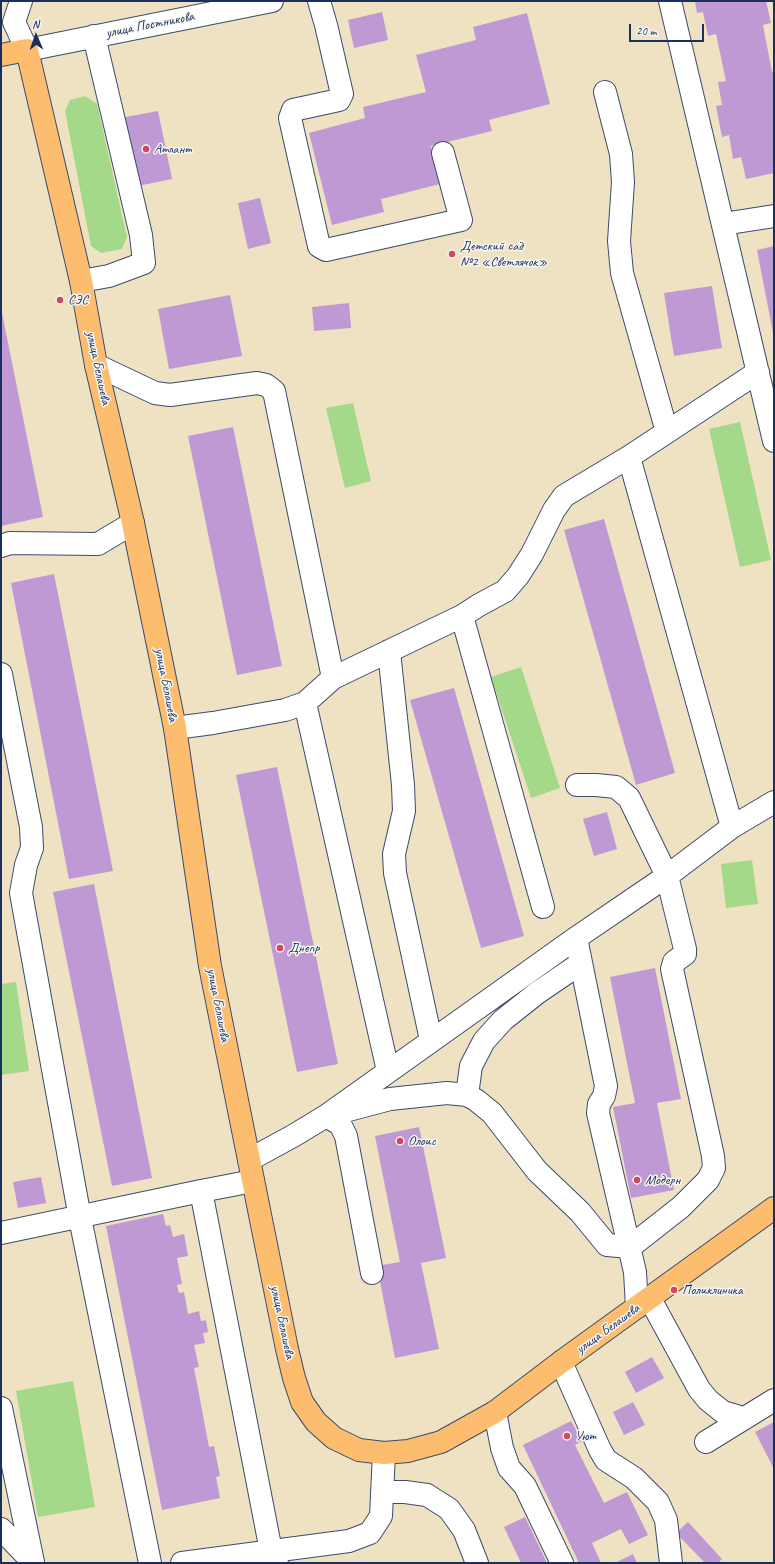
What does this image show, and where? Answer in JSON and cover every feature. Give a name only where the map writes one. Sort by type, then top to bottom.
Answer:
[{"type":"main road","points":[[1,55],[28,50]]},
{"type":"main road","name":"улица Белашева","points":[[28,50],[81,281],[96,365],[133,524],[175,728],[210,966],[287,1349],[302,1402],[316,1422],[334,1438],[359,1450],[384,1453],[408,1451],[441,1442],[495,1412],[561,1362],[774,1208]]},
{"type":"street","points":[[21,1],[14,22],[28,50]]},
{"type":"street","name":"улица Постникова","points":[[28,50],[272,1]]},
{"type":"street","points":[[319,1],[328,32],[342,94],[339,100],[293,110],[290,118],[319,246],[326,250],[461,220],[443,153]]},
{"type":"street","points":[[670,1],[774,441]]},
{"type":"street","points":[[81,281],[109,276],[144,263],[141,235],[94,36]]},
{"type":"street","points":[[604,92],[620,154],[623,182],[619,241],[622,273],[667,432]]},
{"type":"street","points":[[723,224],[774,216]]},
{"type":"street","points":[[96,365],[155,393],[170,395],[257,383],[266,385],[274,391],[334,678]]},
{"type":"street","points":[[175,728],[213,723],[278,711],[305,702],[334,678],[462,616],[504,591],[518,576],[532,554],[554,510],[564,496],[629,458],[758,372]]},
{"type":"street","points":[[629,458],[732,827]]},
{"type":"street","points":[[1,546],[10,543],[98,544],[133,524]]},
{"type":"street","points":[[462,616],[543,907]]},
{"type":"street","points":[[389,651],[404,785],[404,811],[394,854],[395,873],[432,1040]]},
{"type":"street","points":[[1,674],[31,827],[32,848],[26,864],[21,893],[80,1218],[150,1563]]},
{"type":"street","points":[[305,702],[388,1071]]},
{"type":"street","points":[[326,1116],[390,1098],[447,1093],[467,1095],[476,1100],[492,1113],[537,1172],[580,1212],[607,1245],[630,1247],[681,1207],[708,1180],[714,1168],[714,1156],[672,969],[674,962],[684,954],[685,949],[667,876],[629,798],[616,787],[577,785]]},
{"type":"street","points":[[249,1160],[326,1116],[576,938],[667,876],[732,827],[774,802]]},
{"type":"street","points":[[576,938],[606,1086],[604,1096],[599,1104],[598,1113],[643,1303],[699,1389],[708,1400],[723,1412],[743,1418]]},
{"type":"street","points":[[467,1095],[471,1066],[484,1041],[503,1020],[537,993],[581,963]]},
{"type":"street","points":[[326,1116],[340,1124],[346,1136],[372,1273]]},
{"type":"street","points":[[1,1233],[80,1218],[253,1181]]},
{"type":"street","points":[[201,1191],[274,1557]]},
{"type":"street","points":[[561,1362],[606,1460],[634,1478],[658,1502],[666,1520],[671,1563]]},
{"type":"street","points":[[706,1442],[774,1400]]},
{"type":"street","points":[[1,1408],[34,1562]]},
{"type":"street","points":[[495,1412],[502,1448],[509,1468],[525,1486],[562,1563]]},
{"type":"street","points":[[182,1563],[274,1557],[349,1541],[370,1534],[381,1516],[384,1453]]},
{"type":"street","points":[[382,1492],[405,1492],[427,1495],[449,1509],[464,1530],[477,1563]]},
{"type":"street","points":[[1,1529],[34,1562]]},
{"type":"green space","points":[[85,96],[97,104],[127,237],[122,249],[101,253],[91,246],[65,111],[70,100]]},
{"type":"green space","points":[[353,403],[371,481],[345,488],[326,408]]},
{"type":"green space","points":[[740,422],[771,560],[740,567],[709,429]]},
{"type":"green space","points":[[521,667],[560,788],[531,798],[491,677]]},
{"type":"green space","points":[[752,860],[758,904],[726,908],[721,864]]},
{"type":"green space","points":[[16,982],[29,1071],[1,1075],[1,984]]},
{"type":"green space","points":[[73,1381],[95,1507],[38,1517],[16,1391]]},
{"type":"building","points":[[695,1],[766,1],[771,23],[763,25],[772,72],[774,71],[774,173],[746,179],[741,157],[733,159],[729,135],[722,137],[716,106],[722,105],[718,82],[726,81],[716,34],[708,36],[703,12],[697,13]]},
{"type":"building","points":[[382,12],[388,40],[354,48],[348,20]]},
{"type":"building","points":[[527,13],[550,104],[489,120],[492,131],[431,146],[440,184],[381,199],[384,212],[332,225],[309,133],[365,118],[363,107],[426,92],[416,55],[476,40],[473,27]]},
{"type":"building","name":"Атлант","points":[[158,111],[172,179],[133,187],[120,118]]},
{"type":"building","points":[[260,198],[271,243],[248,249],[238,203]]},
{"type":"building","points":[[774,246],[774,333],[773,333],[757,250]]},
{"type":"building","points":[[712,286],[722,348],[674,356],[664,293]]},
{"type":"building","points":[[230,295],[242,356],[169,369],[158,309]]},
{"type":"building","points":[[349,303],[351,328],[314,331],[312,307]]},
{"type":"building","points":[[1,308],[43,517],[1,526]]},
{"type":"building","points":[[233,427],[282,666],[237,675],[188,436]]},
{"type":"building","points":[[604,519],[675,773],[636,785],[564,530]]},
{"type":"building","points":[[54,574],[113,871],[69,879],[11,583]]},
{"type":"building","points":[[454,688],[524,936],[481,948],[410,700]]},
{"type":"building","points":[[277,767],[338,1064],[297,1072],[236,775]]},
{"type":"building","points":[[607,812],[617,849],[594,856],[583,819]]},
{"type":"building","points":[[94,884],[152,1178],[112,1186],[53,892]]},
{"type":"building","points":[[655,968],[681,1099],[657,1103],[674,1190],[631,1198],[613,1107],[635,1103],[610,977]]},
{"type":"building","points":[[419,1127],[446,1258],[421,1263],[439,1349],[395,1358],[377,1266],[400,1262],[375,1136]]},
{"type":"building","points":[[41,1177],[46,1203],[18,1208],[13,1182]]},
{"type":"building","points":[[163,1214],[166,1226],[170,1225],[173,1237],[184,1234],[188,1256],[177,1258],[182,1284],[177,1285],[179,1293],[184,1292],[188,1314],[199,1311],[201,1321],[206,1320],[208,1332],[203,1333],[205,1343],[194,1345],[199,1367],[194,1368],[209,1447],[214,1446],[220,1476],[216,1477],[220,1498],[162,1510],[106,1226]]},
{"type":"building","points":[[652,1357],[664,1378],[636,1393],[625,1372]]},
{"type":"building","points":[[633,1402],[645,1425],[624,1435],[613,1412]]},
{"type":"building","points":[[571,1421],[582,1441],[575,1445],[604,1503],[627,1492],[648,1535],[629,1544],[621,1529],[592,1543],[601,1563],[579,1563],[523,1445]]},
{"type":"building","points":[[774,1422],[774,1469],[755,1432]]},
{"type":"building","points":[[525,1517],[547,1563],[521,1563],[504,1527]]},
{"type":"building","points":[[688,1522],[722,1559],[718,1563],[705,1563],[676,1533]]},
{"type":"building","points":[[633,1554],[637,1563],[615,1563]]},
{"type":"place","name":"Атлант","points":[[146,149]]},
{"type":"place","name":"Детский сад №2 «Светлячок»","points":[[452,254]]},
{"type":"place","name":"СЭС","points":[[60,300]]},
{"type":"place","name":"Днепр","points":[[280,948]]},
{"type":"place","name":"Олоис","points":[[400,1141]]},
{"type":"place","name":"Модерн","points":[[637,1180]]},
{"type":"place","name":"Поликлиника","points":[[674,1290]]},
{"type":"place","name":"Уют","points":[[567,1436]]}]
